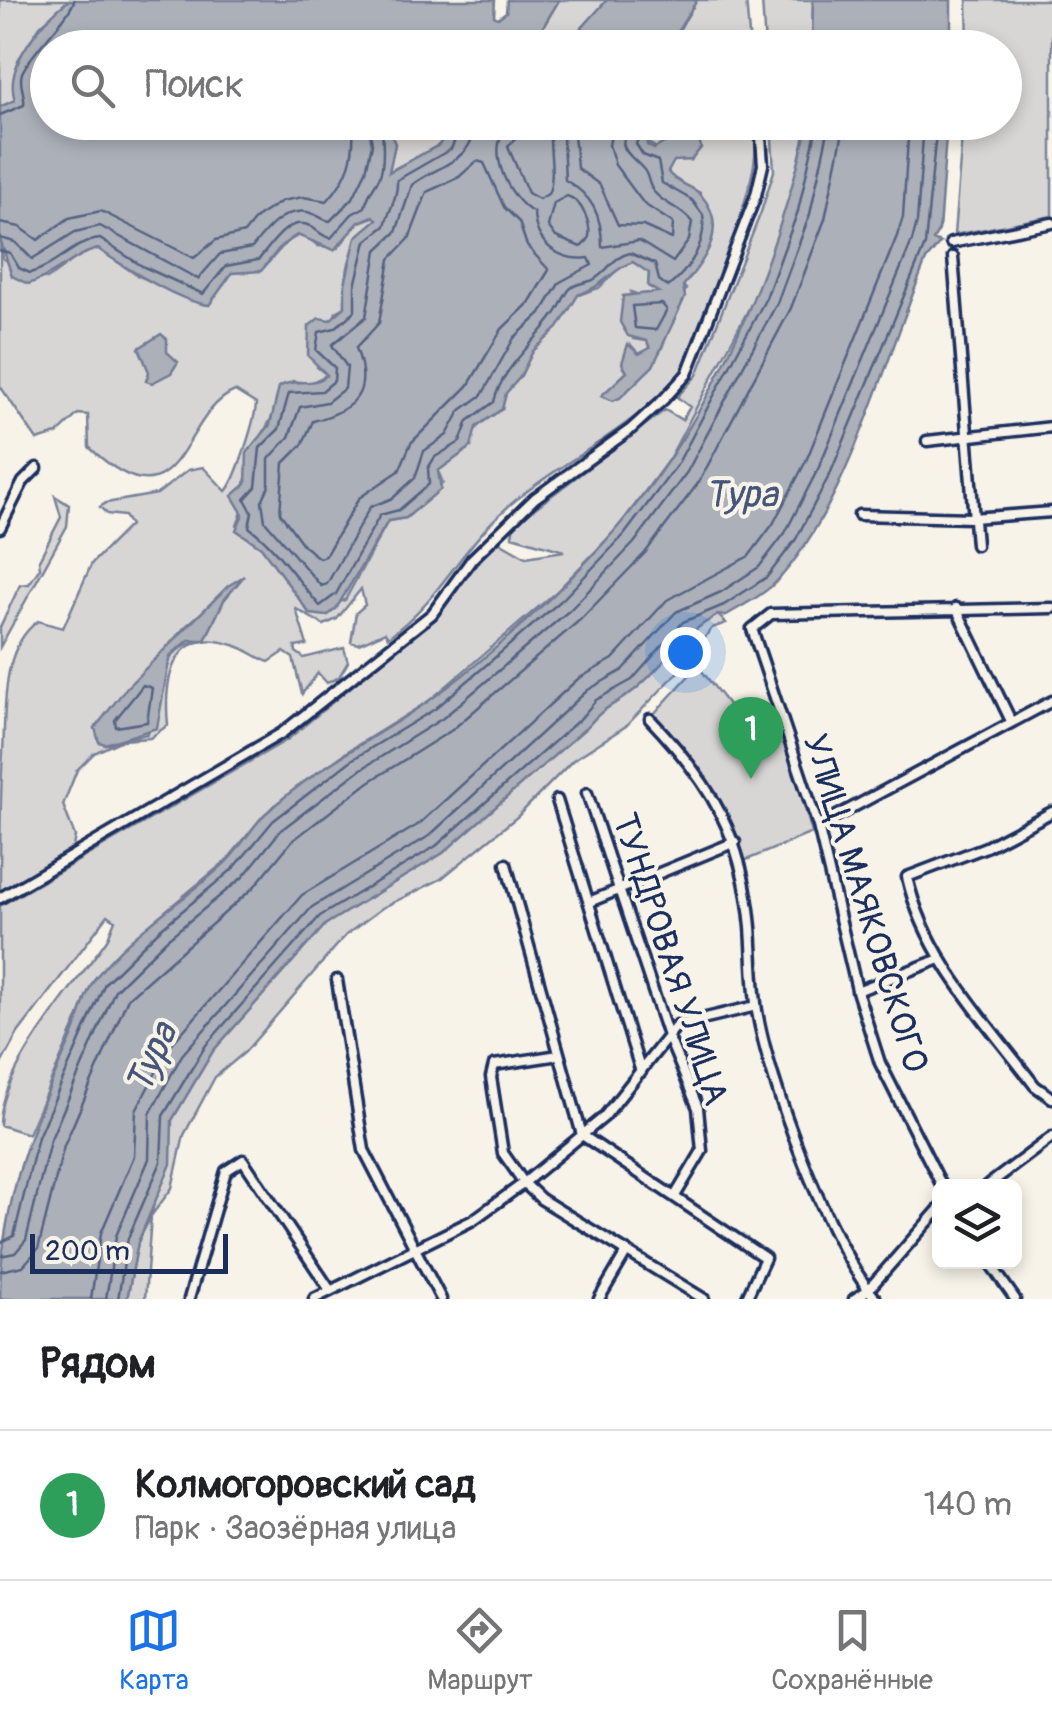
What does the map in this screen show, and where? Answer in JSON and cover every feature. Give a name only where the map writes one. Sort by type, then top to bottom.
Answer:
[{"type":"street","points":[[0,898],[282,733],[432,614],[451,594],[472,559],[535,498],[631,429],[664,399],[686,374],[756,196],[763,165],[761,140]]},
{"type":"street","points":[[952,243],[1052,223]]},
{"type":"street","points":[[952,258],[976,545]]},
{"type":"street","points":[[928,441],[966,440],[1052,427]]},
{"type":"street","points":[[0,528],[24,482],[37,468]]},
{"type":"street","points":[[859,515],[972,518],[1052,512]]},
{"type":"street","points":[[1011,721],[956,608],[1052,608]]},
{"type":"street","name":"УЛИЦА МАЯКОВСКОГО","points":[[938,1179],[880,1063],[857,990],[818,826],[752,629],[771,614],[956,608]]},
{"type":"street","points":[[818,826],[1052,701]]},
{"type":"street","points":[[650,719],[693,764],[735,842],[751,924],[756,1006],[769,1058],[828,1222],[876,1299]]},
{"type":"street","name":"ТУНДРОВАЯ УЛИЦА","points":[[587,793],[668,1036],[696,1100],[702,1151],[675,1196]]},
{"type":"street","points":[[557,800],[642,1072]]},
{"type":"street","points":[[1052,812],[986,847],[907,877],[914,910],[940,959],[1035,1086],[1052,1098]]},
{"type":"street","points":[[589,902],[735,842]]},
{"type":"street","points":[[506,864],[582,1136],[765,1258],[746,1299]]},
{"type":"street","points":[[857,990],[940,959]]},
{"type":"street","points":[[337,980],[364,1150],[441,1299]]},
{"type":"street","points":[[314,1299],[473,1220],[524,1183],[604,1117],[668,1036],[685,1022],[756,1006]]},
{"type":"street","points":[[558,1055],[494,1066],[491,1077],[503,1152],[524,1183],[541,1199],[704,1299]]},
{"type":"street","points":[[996,1179],[1052,1137]]},
{"type":"street","points":[[189,1299],[226,1170],[243,1160],[330,1290]]},
{"type":"street","points":[[854,1299],[868,1290],[932,1217]]},
{"type":"street","points":[[599,1299],[626,1253]]},
{"type":"street","points":[[994,1269],[1015,1299]]},
{"type":"shaded area","points":[[0,0],[69,0],[37,30],[30,30],[30,41],[18,60],[15,100],[0,107]]},
{"type":"shaded area","points":[[559,0],[607,0],[580,30],[542,30]]},
{"type":"shaded area","points":[[697,0],[746,0],[749,30],[679,30]]},
{"type":"shaded area","points":[[762,0],[813,0],[812,30],[764,30]]},
{"type":"shaded area","points":[[967,0],[1052,0],[1052,216],[954,235],[962,140],[1022,140],[1022,30],[968,30]]},
{"type":"shaded area","points":[[393,140],[443,140],[388,172]]},
{"type":"shaded area","points":[[648,140],[670,140],[659,149]]},
{"type":"shaded area","points":[[681,140],[755,140],[749,187],[709,317],[693,352],[666,389],[645,409],[500,514],[420,609],[388,637],[385,632],[359,644],[351,642],[356,613],[365,605],[361,589],[337,619],[324,625],[296,609],[307,645],[295,647],[296,652],[304,658],[344,648],[348,662],[339,677],[327,683],[318,673],[302,694],[293,658],[284,652],[269,662],[219,641],[201,641],[188,647],[172,671],[168,725],[150,738],[122,740],[94,753],[77,770],[63,805],[75,836],[73,847],[0,892],[5,698],[17,647],[38,621],[63,628],[92,563],[130,525],[124,516],[107,514],[100,507],[157,494],[188,470],[203,467],[226,491],[244,450],[256,404],[235,391],[217,403],[177,461],[162,475],[144,479],[120,471],[89,447],[88,415],[78,414],[57,434],[37,440],[0,386],[0,239],[3,259],[47,279],[84,252],[99,249],[138,276],[209,305],[232,273],[261,270],[297,236],[304,234],[318,246],[338,248],[359,222],[376,216],[350,259],[345,307],[336,312],[317,367],[327,375],[310,383],[292,381],[252,457],[237,525],[261,546],[310,614],[345,600],[388,521],[406,518],[443,483],[438,471],[471,447],[476,429],[502,409],[506,393],[520,377],[533,351],[578,295],[599,288],[622,265],[633,262],[649,273],[648,286],[658,292],[641,296],[631,292],[633,339],[647,341],[650,349],[639,354],[631,345],[623,366],[627,372],[602,396],[660,352],[686,289],[683,286],[706,204],[700,193],[669,176],[668,168],[674,160],[691,160]],"holes":[[[241,579],[224,600],[205,640],[190,643],[169,661],[147,734],[105,744],[95,728],[185,627]]]},
{"type":"shaded area","points":[[772,140],[804,140],[789,208],[756,295],[669,459],[617,529],[556,592],[429,701],[348,751],[265,814],[227,860],[151,923],[96,977],[28,1134],[0,1125],[12,1078],[26,1053],[108,938],[115,920],[108,915],[18,1033],[0,1066],[0,906],[287,740],[435,617],[496,540],[526,557],[564,551],[512,536],[514,524],[665,410],[682,420],[690,407],[677,397],[697,375],[774,171]]},
{"type":"shaded area","points":[[55,496],[69,505],[67,526],[0,647],[0,627],[20,585],[29,584],[40,568],[39,560],[61,517]]},
{"type":"shaded area","points":[[718,615],[726,623],[712,628],[679,671],[626,726],[573,760],[518,816],[441,879],[382,908],[346,935],[245,1052],[215,1077],[184,1135],[172,1188],[151,1216],[172,1120],[213,1051],[326,924],[443,853],[601,713],[637,688],[690,634]]},
{"type":"shaded area","points":[[698,666],[744,725],[775,711],[812,833],[744,861],[728,820],[707,784],[652,716]]},
{"type":"shaded area","points":[[151,1216],[145,1299],[127,1299],[138,1242]]},
{"type":"water","points":[[69,0],[495,0],[494,16],[498,18],[506,12],[507,0],[559,0],[541,30],[39,30]]},
{"type":"water","points":[[607,0],[697,0],[678,30],[580,30]]},
{"type":"water","points":[[813,0],[951,0],[951,30],[812,30]]},
{"type":"water","points":[[30,41],[30,140],[393,140],[389,172],[442,140],[648,140],[647,145],[654,149],[668,140],[699,140],[701,148],[691,160],[674,161],[668,172],[701,195],[709,207],[714,231],[711,242],[683,286],[685,297],[653,366],[620,398],[613,401],[601,396],[627,372],[622,363],[628,344],[639,354],[650,348],[647,341],[628,336],[620,322],[623,296],[658,292],[648,286],[649,273],[633,262],[578,295],[558,328],[533,351],[520,377],[506,393],[502,409],[476,427],[471,447],[438,471],[441,489],[406,518],[388,521],[336,609],[327,616],[310,614],[261,547],[236,530],[243,514],[232,496],[246,484],[247,453],[270,425],[279,387],[327,375],[308,356],[309,326],[319,318],[330,320],[345,307],[345,284],[356,237],[377,219],[373,216],[359,222],[334,250],[297,235],[281,246],[261,271],[232,273],[209,305],[168,291],[98,249],[28,284],[12,276],[0,239],[0,107],[15,100],[15,73]]},
{"type":"water","name":"Тура","points":[[804,140],[946,140],[939,230],[933,240],[940,243],[926,260],[844,473],[801,551],[765,592],[693,631],[637,688],[601,713],[443,853],[326,924],[213,1051],[172,1120],[171,1164],[138,1242],[127,1299],[0,1299],[6,1231],[21,1166],[43,1102],[97,976],[126,944],[227,861],[260,819],[284,798],[475,665],[597,551],[651,485],[711,389],[759,284]]},
{"type":"water","points":[[161,334],[167,339],[167,352],[178,362],[171,373],[152,383],[146,381],[149,372],[139,348]]},
{"type":"water","points":[[244,576],[224,600],[205,640],[189,640],[170,656],[157,728],[105,744],[99,742],[95,728],[127,687],[228,586]]},
{"type":"place","name":"Колмогоровский сад","points":[[751,779]]}]
